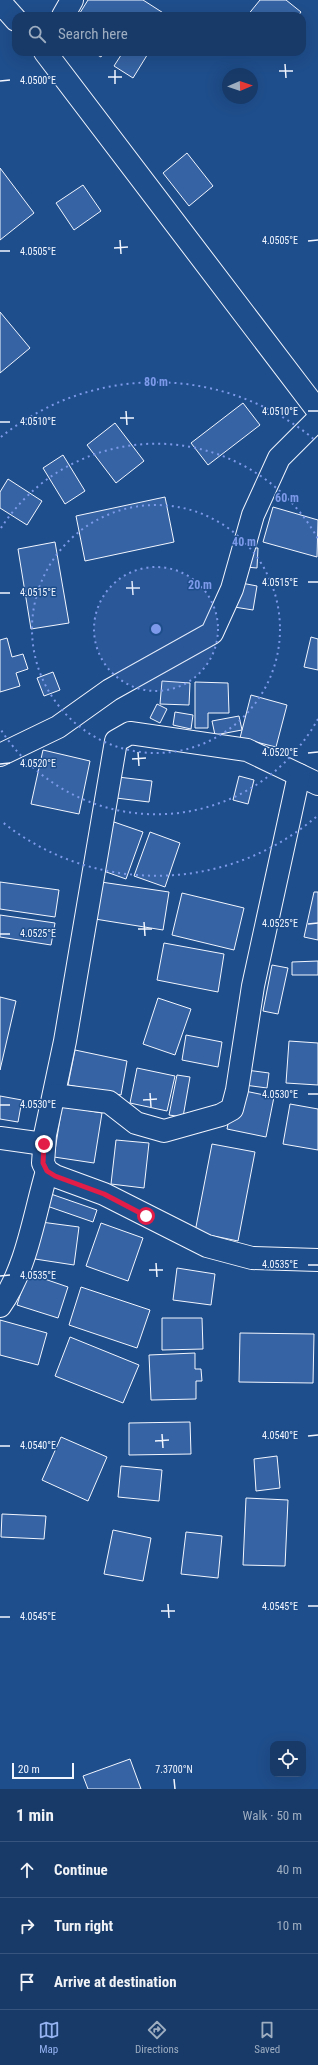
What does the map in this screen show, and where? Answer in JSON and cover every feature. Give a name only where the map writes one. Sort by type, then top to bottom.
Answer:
[{"type":"street","points":[[65,12],[72,0]]},
{"type":"street","points":[[0,2],[12,16]]},
{"type":"street","points":[[48,56],[318,411]]},
{"type":"street","points":[[0,755],[58,727],[110,690],[212,633],[232,589],[253,515],[279,458],[318,419]]},
{"type":"street","points":[[54,1095],[109,1102],[136,1123],[164,1131],[221,1115],[232,1109],[237,1090],[252,986],[308,780],[247,750],[130,733],[116,741],[69,1018],[44,1144],[43,1163],[47,1171],[55,1176],[104,1194],[206,1246],[252,1258],[318,1260]]},
{"type":"street","points":[[0,1138],[44,1144]]},
{"type":"street","points":[[0,1306],[7,1296],[21,1262],[47,1171]]},
{"type":"building","points":[[88,0],[143,0],[162,12],[80,12]]},
{"type":"building","points":[[260,0],[286,0],[301,12],[250,12]]},
{"type":"building","points":[[120,56],[147,56],[133,78],[114,66]]},
{"type":"building","points":[[187,153],[213,186],[189,206],[163,173]]},
{"type":"building","points":[[0,168],[34,213],[0,240]]},
{"type":"building","points":[[83,185],[101,211],[74,230],[56,203]]},
{"type":"building","points":[[0,312],[30,348],[0,373]]},
{"type":"building","points":[[243,403],[260,425],[208,465],[191,443]]},
{"type":"building","points":[[115,423],[144,461],[116,483],[87,445]]},
{"type":"building","points":[[63,455],[85,491],[65,504],[43,468]]},
{"type":"building","points":[[8,479],[42,501],[27,525],[0,508],[0,492]]},
{"type":"building","points":[[165,497],[174,542],[85,561],[76,516]]},
{"type":"building","points":[[273,507],[318,520],[317,557],[263,542]]},
{"type":"building","points":[[55,542],[69,623],[31,629],[18,549]]},
{"type":"building","points":[[235,547],[258,548],[257,568],[234,566]]},
{"type":"building","points":[[226,580],[257,586],[253,610],[222,605]]},
{"type":"building","points":[[311,637],[318,639],[318,670],[304,667]]},
{"type":"building","points":[[7,638],[12,657],[23,654],[28,669],[16,673],[20,686],[0,692],[0,640]]},
{"type":"building","points":[[53,672],[60,690],[44,696],[37,678]]},
{"type":"building","points":[[162,681],[190,683],[189,705],[160,704]]},
{"type":"building","points":[[195,682],[228,683],[229,713],[208,713],[208,728],[195,728]]},
{"type":"building","points":[[251,695],[287,705],[276,747],[240,738]]},
{"type":"building","points":[[157,704],[167,709],[160,723],[150,718]]},
{"type":"building","points":[[175,712],[193,715],[191,729],[173,725]]},
{"type":"building","points":[[239,716],[242,730],[215,735],[212,721]]},
{"type":"building","points":[[43,750],[90,761],[79,814],[31,804]]},
{"type":"building","points":[[239,776],[254,780],[248,804],[233,800]]},
{"type":"building","points":[[118,777],[152,781],[149,802],[116,798]]},
{"type":"building","points":[[114,822],[143,832],[126,879],[98,869]]},
{"type":"building","points":[[150,832],[180,843],[165,887],[134,876]]},
{"type":"building","points":[[0,882],[59,890],[55,917],[0,909]]},
{"type":"building","points":[[101,882],[169,892],[163,930],[95,919]]},
{"type":"building","points":[[314,892],[318,892],[318,940],[304,937]]},
{"type":"building","points":[[182,893],[244,908],[234,950],[172,935]]},
{"type":"building","points":[[0,915],[55,923],[51,945],[0,937]]},
{"type":"building","points":[[164,943],[224,954],[218,992],[157,980]]},
{"type":"building","points":[[318,961],[318,975],[292,975],[292,962]]},
{"type":"building","points":[[272,965],[288,968],[278,1014],[263,1011]]},
{"type":"building","points":[[0,997],[16,1001],[0,1070]]},
{"type":"building","points":[[158,998],[191,1009],[175,1055],[143,1044]]},
{"type":"building","points":[[186,1035],[222,1042],[218,1067],[182,1060]]},
{"type":"building","points":[[289,1041],[318,1043],[318,1085],[286,1083]]},
{"type":"building","points":[[75,1050],[127,1061],[121,1095],[68,1085]]},
{"type":"building","points":[[137,1068],[175,1076],[167,1111],[130,1103]]},
{"type":"building","points":[[239,1069],[269,1073],[267,1088],[237,1084]]},
{"type":"building","points":[[177,1075],[190,1077],[183,1117],[169,1115]]},
{"type":"building","points":[[235,1089],[274,1097],[266,1137],[227,1129]]},
{"type":"building","points":[[0,1096],[22,1100],[18,1122],[0,1119]]},
{"type":"building","points":[[290,1104],[318,1109],[318,1150],[283,1144]]},
{"type":"building","points":[[62,1106],[102,1113],[94,1163],[54,1157]]},
{"type":"building","points":[[116,1140],[149,1143],[144,1188],[111,1184]]},
{"type":"building","points":[[212,1144],[255,1152],[238,1241],[195,1232]]},
{"type":"building","points":[[48,1193],[97,1210],[93,1222],[44,1205]]},
{"type":"building","points":[[41,1222],[79,1227],[74,1265],[35,1259]]},
{"type":"building","points":[[101,1223],[143,1238],[128,1281],[86,1266]]},
{"type":"building","points":[[177,1268],[215,1274],[211,1305],[173,1300]]},
{"type":"building","points":[[27,1273],[68,1287],[58,1318],[17,1305]]},
{"type":"building","points":[[81,1287],[150,1310],[137,1348],[69,1325]]},
{"type":"building","points":[[162,1318],[202,1318],[203,1349],[162,1350]]},
{"type":"building","points":[[0,1320],[47,1333],[38,1365],[0,1355]]},
{"type":"building","points":[[240,1333],[314,1334],[313,1383],[239,1382]]},
{"type":"building","points":[[70,1337],[139,1365],[123,1403],[55,1376]]},
{"type":"building","points":[[195,1353],[195,1369],[201,1369],[202,1381],[196,1381],[196,1399],[151,1400],[149,1355]]},
{"type":"building","points":[[190,1422],[191,1454],[129,1455],[129,1423]]},
{"type":"building","points":[[61,1437],[107,1457],[88,1501],[42,1480]]},
{"type":"building","points":[[277,1456],[280,1488],[256,1491],[254,1459]]},
{"type":"building","points":[[121,1466],[162,1470],[159,1501],[118,1497]]},
{"type":"building","points":[[246,1498],[288,1500],[285,1566],[243,1565]]},
{"type":"building","points":[[2,1514],[46,1516],[44,1539],[1,1537]]},
{"type":"building","points":[[113,1530],[151,1538],[143,1581],[104,1574]]},
{"type":"building","points":[[186,1532],[222,1536],[218,1578],[181,1574]]},
{"type":"building","points":[[130,1759],[141,1789],[88,1789],[83,1776]]},
{"type":"route","points":[[44,1144],[43,1163],[47,1171],[55,1176],[104,1194],[146,1216]]}]
